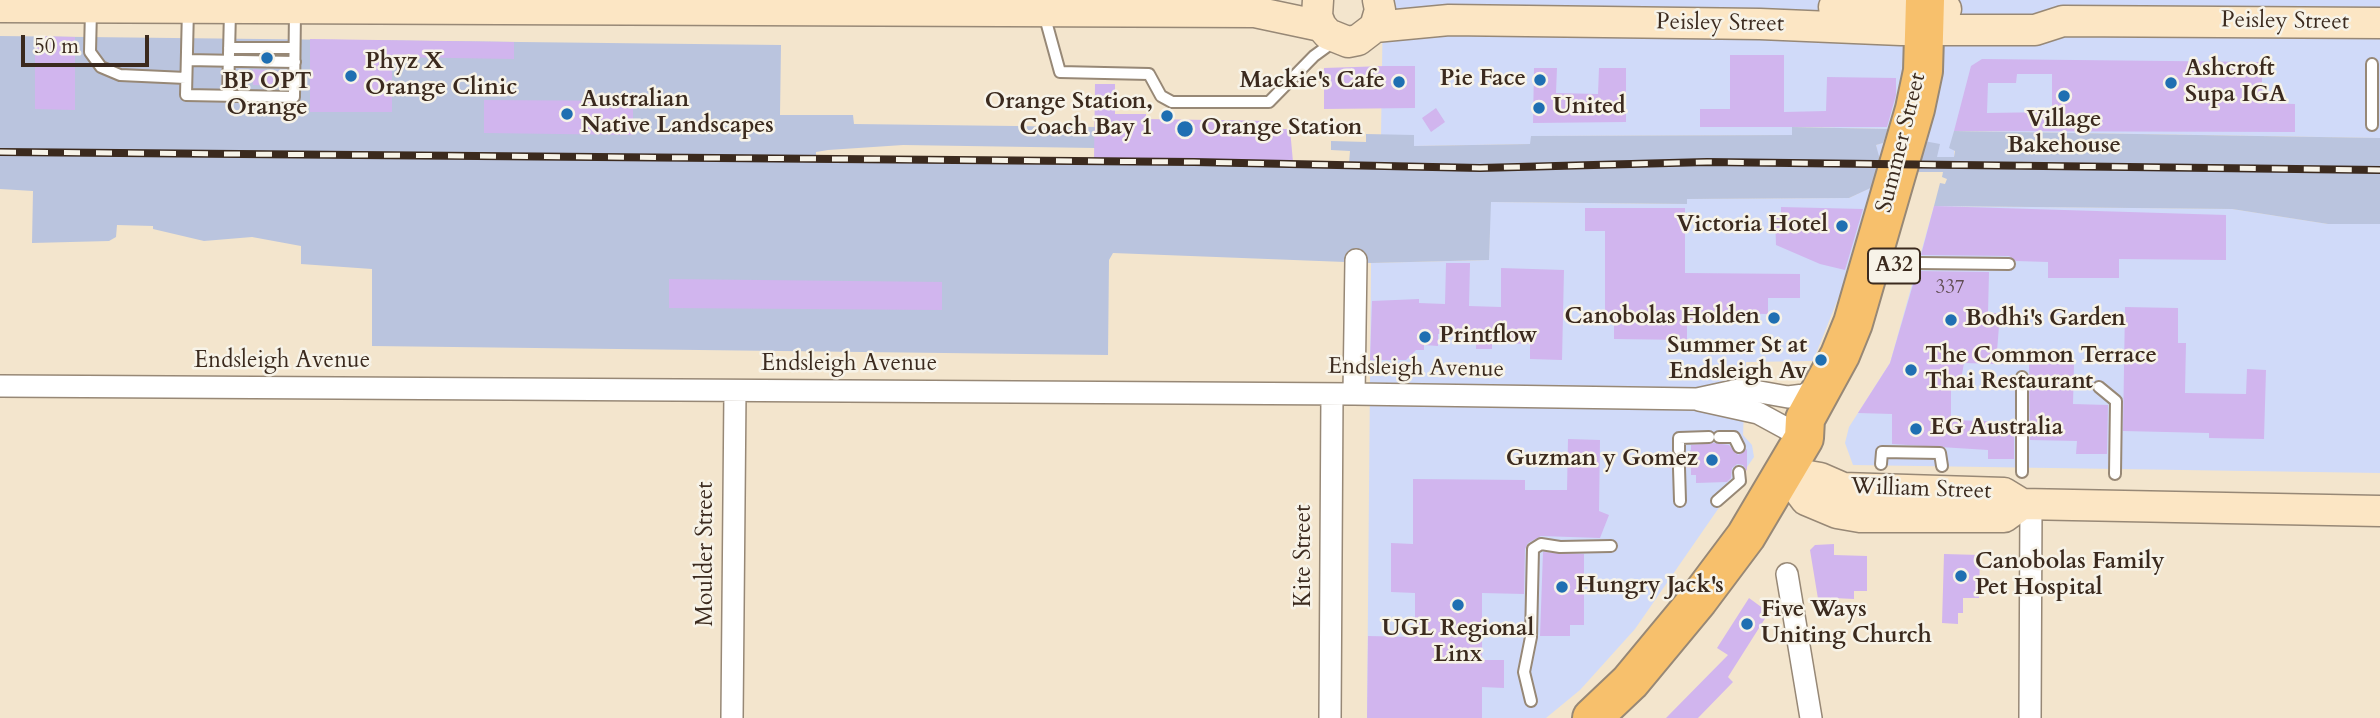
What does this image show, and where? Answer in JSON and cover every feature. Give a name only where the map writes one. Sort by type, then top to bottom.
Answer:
[{"type":"highway","name":"Summer Street","points":[[1785,472],[1804,438],[1805,419],[1853,323],[1915,109],[1935,13]]},
{"type":"highway","name":"Summer Street","points":[[1804,438],[1821,428],[1858,369],[1871,341],[1934,133],[1944,73],[1935,13]]},
{"type":"highway","name":"A32","points":[[1592,718],[1630,682],[1698,600],[1746,536],[1785,472]]},
{"type":"main road","points":[[1255,12],[1299,0]]},
{"type":"main road","name":"Peisley Street","points":[[1418,0],[1935,13]]},
{"type":"main road","points":[[0,7],[241,5],[295,8],[746,4],[1043,11],[1255,12],[1325,22]]},
{"type":"main road","name":"Peisley Street","points":[[1325,22],[1358,40],[1376,13],[1413,22],[2035,11],[2063,20],[2380,23]]},
{"type":"main road","name":"William Street","points":[[1785,472],[1820,478],[1843,488],[2004,493],[2027,504],[2380,511]]},
{"type":"street","name":"Kite Street","points":[[1330,718],[1343,394],[1356,260]]},
{"type":"street","name":"Endsleigh Avenue","points":[[1697,399],[1743,389],[1788,397],[1804,395],[1823,385]]},
{"type":"street","name":"Endsleigh Avenue","points":[[0,386],[1343,394],[1697,399],[1758,413],[1804,438]]},
{"type":"street","name":"Moulder Street","points":[[733,718],[735,391]]},
{"type":"street","points":[[2027,504],[2030,718]]},
{"type":"street","points":[[1787,574],[1811,718]]},
{"type":"lane","points":[[228,96],[229,48],[241,5]]},
{"type":"lane","points":[[91,7],[90,52],[101,67],[120,75],[186,78]]},
{"type":"lane","points":[[188,7],[186,95],[294,97],[295,8]]},
{"type":"lane","points":[[1043,11],[1060,72],[1149,74],[1167,101],[1269,102],[1314,56],[1325,22]]},
{"type":"lane","points":[[229,48],[295,48]]},
{"type":"lane","points":[[187,60],[295,62]]},
{"type":"lane","points":[[2372,64],[2372,125]]},
{"type":"lane","points":[[1918,263],[2009,264]]},
{"type":"lane","points":[[2022,377],[2022,472]]},
{"type":"lane","points":[[2099,387],[2116,401],[2115,474]]},
{"type":"lane","points":[[1679,450],[1679,438],[1734,437],[1739,447]]},
{"type":"lane","points":[[1881,464],[1882,452],[1940,453],[1942,466]]},
{"type":"lane","points":[[1679,468],[1680,501]]},
{"type":"lane","points":[[1717,501],[1740,481],[1740,472]]},
{"type":"lane","points":[[1531,701],[1526,692],[1524,665],[1531,637],[1533,549],[1541,544],[1560,547],[1611,546]]},
{"type":"shaded area","points":[[1383,0],[2380,0],[2380,138],[1955,131],[1954,157],[1879,160],[1876,145],[1883,143],[1887,129],[1792,127],[1793,135],[1531,136],[1531,144],[1414,146],[1414,135],[1381,136]]},
{"type":"shaded area","points":[[0,36],[781,45],[780,115],[853,115],[854,124],[1095,127],[1095,148],[903,145],[828,150],[816,152],[816,158],[1349,163],[1350,151],[1331,150],[1331,141],[1366,142],[1366,134],[1414,135],[1414,146],[1530,144],[1531,136],[1792,135],[1792,127],[1888,129],[1883,143],[1876,145],[1880,160],[1888,160],[1924,141],[1940,144],[1937,157],[1954,157],[1955,151],[1949,148],[1954,131],[2380,138],[2380,224],[2328,224],[2232,209],[1934,206],[1940,183],[1945,184],[1947,179],[1942,177],[1943,172],[1905,172],[1849,198],[1687,199],[1687,204],[1491,202],[1489,260],[1371,263],[1113,253],[1109,260],[1108,355],[372,346],[372,269],[301,264],[301,246],[252,237],[204,241],[153,229],[153,226],[117,225],[116,237],[109,241],[32,243],[33,191],[0,189]]},
{"type":"shaded area","points":[[1872,187],[1850,269],[1813,361],[1746,362],[1743,435],[1752,445],[1754,457],[1635,629],[1580,690],[1546,718],[1367,718],[1371,263],[1489,260],[1490,202],[1686,204],[1687,199],[1849,198]]},
{"type":"shaded area","points":[[1934,206],[2232,209],[2328,224],[2380,224],[2380,473],[1853,465],[1845,443],[1849,427],[1890,363]]},
{"type":"building","points":[[35,36],[75,37],[75,110],[35,109]]},
{"type":"building","name":"Phyz X Orange Clinic","points":[[310,39],[514,42],[514,59],[392,57],[392,112],[310,112]]},
{"type":"building","points":[[1730,55],[1784,55],[1784,112],[1826,111],[1827,77],[1896,78],[1896,95],[1887,127],[1700,127],[1700,109],[1730,109]]},
{"type":"building","name":"Ashcroft Supa IGA","points":[[1982,59],[2262,62],[2262,103],[2295,104],[2295,132],[1954,131],[1971,66]],"holes":[[[2017,74],[2052,74],[2052,112],[1987,113],[1988,83],[2016,83]]]},
{"type":"building","points":[[1415,66],[1415,108],[1324,109],[1324,68]]},
{"type":"building","points":[[1534,68],[1557,68],[1556,93],[1598,94],[1599,68],[1626,68],[1626,122],[1533,123]]},
{"type":"building","points":[[253,69],[283,72],[282,86],[253,85]]},
{"type":"building","points":[[1095,84],[1115,84],[1115,114],[1146,114],[1146,119],[1273,121],[1273,129],[1290,129],[1293,162],[1094,160]]},
{"type":"building","points":[[484,100],[633,101],[633,135],[484,133]]},
{"type":"building","points":[[1436,108],[1445,122],[1431,132],[1422,118]]},
{"type":"building","points":[[1934,206],[2226,215],[2226,260],[2119,259],[2119,278],[2048,278],[2048,262],[2016,261],[2009,256],[1921,255]]},
{"type":"building","points":[[1781,207],[1863,209],[1845,270],[1820,264],[1776,245],[1775,216],[1781,215]]},
{"type":"building","points":[[1585,208],[1685,208],[1685,273],[1800,274],[1800,298],[1768,298],[1768,314],[1712,313],[1712,320],[1687,320],[1687,340],[1614,339],[1614,317],[1605,317],[1605,231],[1585,231]]},
{"type":"building","points":[[1446,263],[1470,263],[1469,306],[1501,307],[1501,268],[1564,270],[1562,360],[1530,359],[1530,344],[1492,343],[1492,349],[1476,349],[1476,334],[1438,334],[1438,346],[1424,345],[1424,350],[1416,350],[1406,360],[1370,360],[1372,301],[1419,299],[1419,303],[1445,304]]},
{"type":"building","points":[[1917,271],[1989,272],[1988,313],[2000,313],[1996,364],[1964,363],[1961,380],[1951,379],[1951,420],[2014,422],[2014,459],[1988,459],[1988,450],[1892,444],[1892,414],[1858,413],[1890,363]]},
{"type":"building","points":[[669,279],[942,282],[942,310],[669,308]]},
{"type":"building","points":[[2125,307],[2178,308],[2178,343],[2186,343],[2185,393],[2246,394],[2247,369],[2266,370],[2264,439],[2209,438],[2209,433],[2123,431]]},
{"type":"building","points":[[2029,363],[2074,363],[2073,404],[2108,405],[2107,454],[2076,454],[2077,441],[2030,440]]},
{"type":"building","name":"UGL Regional Linx","points":[[1568,439],[1600,440],[1599,511],[1609,515],[1600,538],[1541,536],[1528,543],[1525,549],[1524,594],[1482,593],[1482,660],[1504,660],[1504,688],[1482,687],[1482,718],[1367,718],[1368,636],[1415,637],[1415,593],[1391,592],[1391,543],[1413,544],[1413,479],[1525,480],[1525,490],[1567,490]]},
{"type":"building","name":"Guzman y Gomez","points":[[1691,445],[1729,445],[1738,455],[1747,449],[1747,471],[1743,465],[1737,464],[1732,468],[1731,478],[1727,482],[1696,483],[1696,475],[1691,475],[1691,468],[1687,468],[1682,461],[1675,461],[1671,468],[1667,468],[1667,451],[1680,458],[1691,450]]},
{"type":"building","points":[[1834,544],[1834,555],[1867,556],[1867,591],[1854,591],[1854,599],[1834,598],[1834,608],[1820,611],[1810,550],[1815,545]]},
{"type":"building","name":"Hungry Jack's","points":[[1543,552],[1584,554],[1584,625],[1570,625],[1570,636],[1540,636]]},
{"type":"building","name":"Canobolas Family Pet Hospital","points":[[1944,554],[1980,555],[1979,598],[1963,598],[1963,613],[1958,613],[1958,624],[1942,623]]},
{"type":"building","points":[[1749,598],[1764,609],[1761,614],[1766,617],[1728,677],[1733,682],[1698,718],[1666,718],[1728,655],[1717,648]]},
{"type":"railway","points":[[0,152],[1194,162],[1480,168],[1707,162],[2380,170]]},
{"type":"place","name":"BP OPT Orange","points":[[267,58]]},
{"type":"place","name":"Phyz X Orange Clinic","points":[[351,76]]},
{"type":"place","name":"Pie Face","points":[[1540,80]]},
{"type":"place","name":"Mackie's Cafe","points":[[1399,82]]},
{"type":"place","name":"Ashcroft Supa IGA","points":[[2171,83]]},
{"type":"place","name":"Village Bakehouse","points":[[2064,96]]},
{"type":"place","name":"United","points":[[1539,108]]},
{"type":"place","name":"Australian Native Landscapes","points":[[567,114]]},
{"type":"place","name":"Orange Station, Coach Bay 1","points":[[1167,116]]},
{"type":"place","name":"Orange Station","points":[[1185,129]]},
{"type":"place","name":"Victoria Hotel","points":[[1842,226]]},
{"type":"place","name":"Canobolas Holden","points":[[1774,318]]},
{"type":"place","name":"Bodhi's Garden","points":[[1951,320]]},
{"type":"place","name":"Printflow","points":[[1425,337]]},
{"type":"place","name":"Summer St at Endsleigh Av","points":[[1821,360]]},
{"type":"place","name":"The Common Terrace Thai Restaurant","points":[[1911,370]]},
{"type":"place","name":"EG Australia","points":[[1916,429]]},
{"type":"place","name":"Guzman y Gomez","points":[[1712,460]]},
{"type":"place","name":"Canobolas Family Pet Hospital","points":[[1961,576]]},
{"type":"place","name":"Hungry Jack's","points":[[1562,587]]},
{"type":"place","name":"UGL Regional Linx","points":[[1458,605]]},
{"type":"place","name":"Five Ways Uniting Church","points":[[1747,624]]}]
